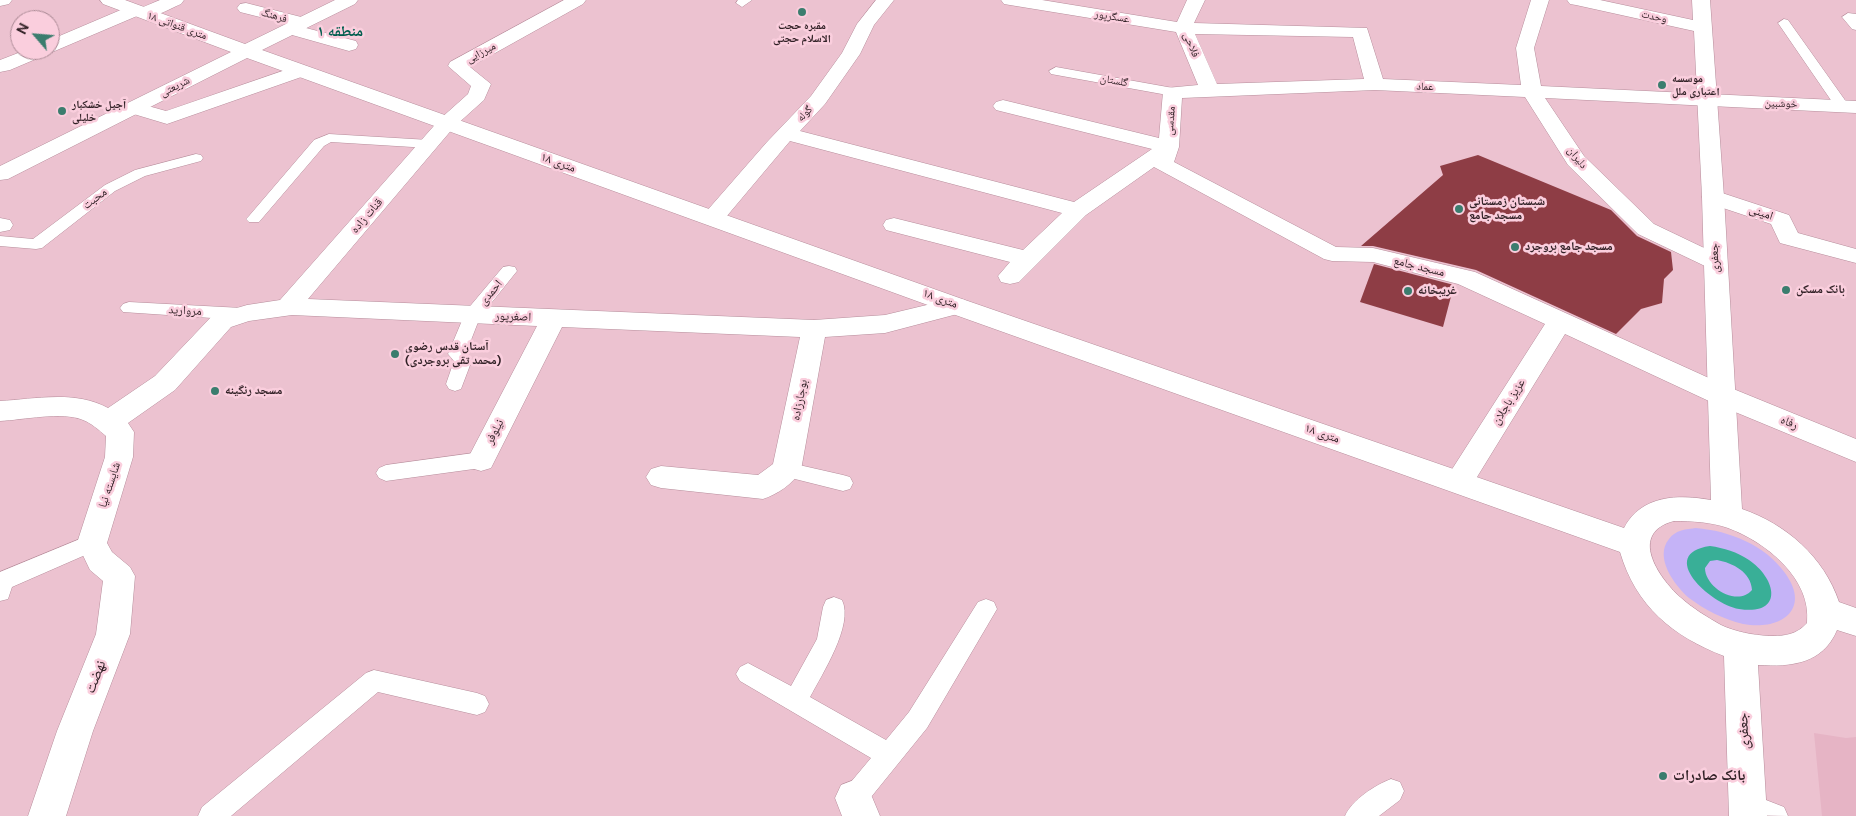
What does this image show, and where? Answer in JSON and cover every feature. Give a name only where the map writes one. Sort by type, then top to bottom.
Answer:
[{"type":"street","name":"۱۸ متری قنواتی","points":[[109,0],[246,51]]},
{"type":"street","points":[[60,42],[175,0]]},
{"type":"street","name":"شریعتی","points":[[0,174],[350,0]]},
{"type":"street","name":"میرزایی","points":[[447,123],[477,96],[480,84],[458,66],[577,0]]},
{"type":"street","name":"گوله","points":[[713,218],[818,100],[851,54],[866,24],[885,0]]},
{"type":"street","name":"عسگرپور","points":[[1010,0],[1028,1],[1184,28]]},
{"type":"street","name":"فلاحی","points":[[1196,0],[1184,28],[1210,90]]},
{"type":"street","name":"دلیران","points":[[1540,0],[1526,48],[1532,93],[1576,160],[1646,229],[1715,262]]},
{"type":"street","name":"وحدت","points":[[1576,0],[1703,28]]},
{"type":"street","name":"جعفری","points":[[1701,0],[1713,196],[1728,516]]},
{"type":"street","name":"فرهنگ","points":[[246,8],[349,46]]},
{"type":"street","points":[[1184,28],[1361,32],[1374,84]]},
{"type":"street","name":"۱۸ متری","points":[[246,51],[956,306],[1634,544]]},
{"type":"street","points":[[0,66],[18,60]]},
{"type":"street","points":[[134,108],[167,118],[300,71]]},
{"type":"street","name":"عماد","points":[[1374,84],[1706,101]]},
{"type":"street","name":"مقدسی","points":[[1010,276],[1078,210],[1169,147],[1173,92],[1374,84]]},
{"type":"street","name":"خوشبین","points":[[1706,101],[1849,106]]},
{"type":"street","points":[[1003,106],[1169,147]]},
{"type":"street","name":"قنات زاده","points":[[287,308],[447,123]]},
{"type":"street","points":[[786,134],[1078,210]]},
{"type":"street","name":"مسجد جامع","points":[[1169,147],[1162,164],[1332,254],[1373,255],[1466,278],[1721,395]]},
{"type":"street","name":"امینی","points":[[1713,196],[1781,220],[1788,238],[1856,256]]},
{"type":"street","points":[[894,225],[1027,259]]},
{"type":"street","name":"اصغرپور","points":[[109,422],[165,383],[186,363],[222,321],[242,314],[287,308],[814,329],[885,324],[956,306]]},
{"type":"street","name":"نیلوفر","points":[[481,460],[554,319]]},
{"type":"street","name":"عزیز باجلان","points":[[1459,482],[1560,321]]},
{"type":"street","name":"بوجارزاده","points":[[786,470],[814,329]]},
{"type":"street","name":"رفاه","points":[[1721,395],[1856,451]]},
{"type":"street","points":[[0,411],[64,407],[88,410],[109,422]]},
{"type":"street","name":"شایسته نیا","points":[[92,543],[119,457],[120,432],[109,422]]},
{"type":"street","points":[[661,477],[763,488],[786,470]]},
{"type":"street","points":[[1674,509],[1699,509],[1728,516],[1756,528],[1804,565],[1818,587],[1826,611],[1823,627],[1812,641],[1794,650],[1768,652],[1740,646],[1712,636],[1685,620],[1663,602],[1646,582],[1637,562],[1634,544],[1640,527],[1653,515],[1674,509]]},
{"type":"street","name":"نهضت","points":[[47,816],[75,732],[113,634],[119,576],[101,561],[92,543]]},
{"type":"street","points":[[1826,611],[1856,622]]},
{"type":"street","name":"جعفری","points":[[1740,646],[1757,813]]},
{"type":"lane","points":[[1856,18],[1848,17],[1856,26]]},
{"type":"lane","points":[[1784,23],[1849,106]]},
{"type":"lane","name":"گلستان","points":[[1056,71],[1173,92]]},
{"type":"lane","points":[[254,219],[319,143],[328,138],[429,144]]},
{"type":"lane","name":"محبت","points":[[1,230],[36,244],[110,188],[140,173],[196,158]]},
{"type":"lane","name":"احمدی","points":[[455,384],[463,360],[457,354],[472,316],[509,271]]},
{"type":"lane","name":"مروارید","points":[[129,308],[242,314]]},
{"type":"lane","name":"نیلوفر","points":[[386,473],[481,460]]},
{"type":"lane","points":[[786,470],[843,483]]},
{"type":"lane","points":[[0,592],[2,581],[92,543]]},
{"type":"lane","points":[[795,701],[828,641],[834,607]]},
{"type":"lane","points":[[857,807],[889,755],[918,720],[986,609]]},
{"type":"lane","points":[[748,674],[889,755]]},
{"type":"lane","points":[[211,816],[374,681],[477,704]]},
{"type":"lane","points":[[1358,816],[1391,791]]},
{"type":"shaded area","points":[[1696,528],[1721,532],[1746,541],[1777,563],[1792,586],[1795,598],[1793,607],[1788,615],[1780,621],[1769,624],[1743,624],[1715,614],[1689,598],[1672,578],[1665,562],[1664,554],[1665,546],[1674,534],[1681,530]]},
{"type":"shaded area","points":[[1710,546],[1725,549],[1749,560],[1766,577],[1771,594],[1769,602],[1763,607],[1753,610],[1739,609],[1715,598],[1693,579],[1688,568],[1688,559],[1695,551]],"holes":[[[1710,561],[1723,561],[1745,573],[1752,590],[1746,595],[1739,597],[1731,596],[1723,593],[1710,582],[1705,568]]]},
{"type":"shaded area","points":[[1814,733],[1846,738],[1856,737],[1856,816],[1822,816]]},
{"type":"building","name":"مسجد جامع بروجرد","points":[[1478,155],[1611,210],[1637,236],[1671,252],[1673,270],[1664,279],[1662,303],[1641,309],[1616,334],[1476,270],[1373,246],[1361,246],[1443,175],[1440,166]]},
{"type":"building","name":"غریبخانه","points":[[1374,264],[1454,285],[1443,327],[1360,302]]},
{"type":"place","name":"مقبره حجت الاسلام حجتی","points":[[802,12]]},
{"type":"place","name":"موسسه اعتباری ملل","points":[[1662,85]]},
{"type":"place","name":"آجیل خشکبار خلیلی","points":[[62,111]]},
{"type":"place","name":"شبستان زمستانی مسجد جامع","points":[[1459,209]]},
{"type":"place","name":"مسجد جامع بروجرد","points":[[1515,247]]},
{"type":"place","name":"بانک مسکن","points":[[1786,290]]},
{"type":"place","name":"غریبخانه","points":[[1408,291]]},
{"type":"place","name":"آستان قدس رضوی (محمد تقی بروجردی)","points":[[395,354]]},
{"type":"place","name":"مسجد رنگینه","points":[[215,391]]},
{"type":"place","name":"بانک صادرات","points":[[1663,776]]},
{"type":"district","name":"منطقه ۱","points":[[340,32]]}]
